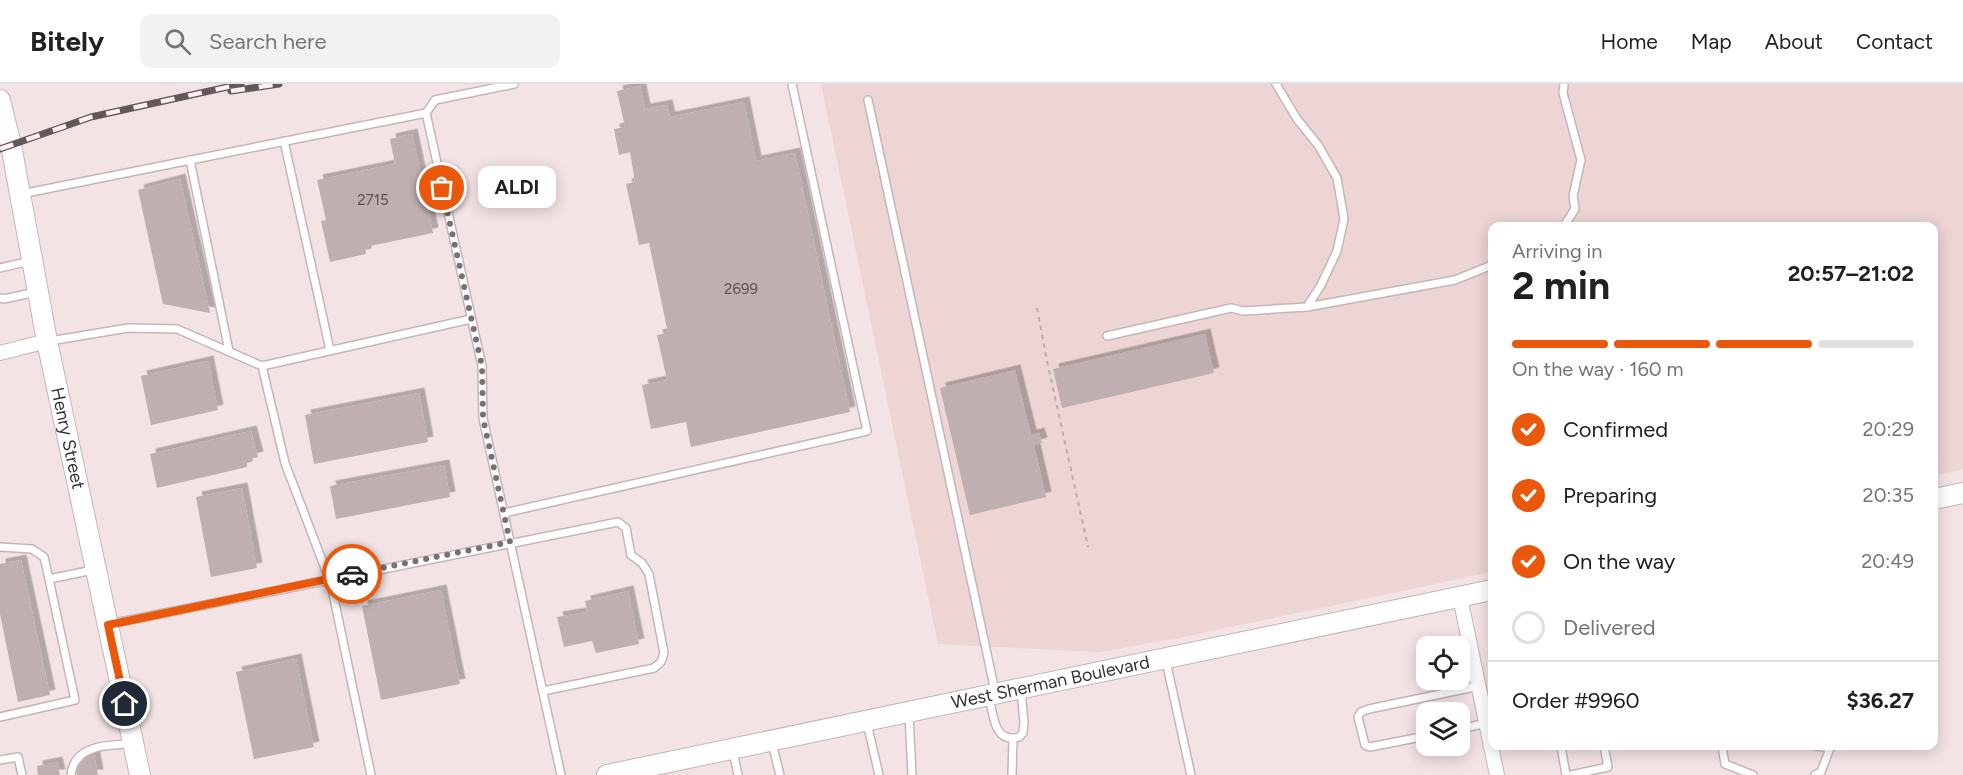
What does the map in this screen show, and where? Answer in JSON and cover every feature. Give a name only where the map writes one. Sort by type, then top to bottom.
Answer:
[{"type":"main road","name":"Henry Street","points":[[0,100],[47,341],[140,775]]},
{"type":"main road","points":[[1938,498],[1963,493]]},
{"type":"main road","name":"West Sherman Boulevard","points":[[607,775],[1488,591]]},
{"type":"street","points":[[0,352],[47,341]]},
{"type":"street","points":[[1460,597],[1479,686],[1488,714]]},
{"type":"street","points":[[1493,750],[1497,775]]},
{"type":"lane","points":[[20,194],[426,113],[435,100],[514,84]]},
{"type":"lane","points":[[504,513],[867,430],[792,84]]},
{"type":"lane","points":[[1276,84],[1297,119],[1318,145],[1337,178],[1344,219],[1337,251],[1321,285],[1307,307]]},
{"type":"lane","points":[[1563,84],[1567,110],[1581,160],[1573,196],[1575,209],[1567,222]]},
{"type":"lane","points":[[868,100],[999,733],[1003,737],[1013,738],[1023,733],[1020,689]]},
{"type":"lane","points":[[426,113],[482,366],[483,418],[561,775]]},
{"type":"lane","points":[[284,141],[330,351]]},
{"type":"lane","points":[[190,160],[229,351]]},
{"type":"lane","points":[[0,268],[32,261]]},
{"type":"lane","points":[[1107,336],[1232,308],[1244,311],[1307,307],[1455,280],[1488,267]]},
{"type":"lane","points":[[0,298],[38,291]]},
{"type":"lane","points":[[47,341],[128,328],[177,329],[261,366],[471,319]]},
{"type":"lane","points":[[261,366],[285,463],[329,579],[371,775]]},
{"type":"lane","points":[[108,625],[618,522],[626,528],[631,555],[642,563],[649,574],[664,653],[661,662],[654,668],[543,691]]},
{"type":"lane","points":[[0,547],[32,549],[44,556],[75,700],[0,717]]},
{"type":"lane","points":[[49,579],[96,569]]},
{"type":"lane","points":[[1165,658],[1191,775]]},
{"type":"lane","points":[[1416,738],[1370,747],[1365,745],[1358,717],[1361,712],[1369,709],[1479,686]]},
{"type":"lane","points":[[909,712],[912,775]]},
{"type":"lane","points":[[1470,724],[1488,714]]},
{"type":"lane","points":[[866,721],[879,775]]},
{"type":"lane","points":[[1012,775],[1013,738]]},
{"type":"lane","points":[[772,741],[780,775]]},
{"type":"lane","points":[[71,775],[77,757],[91,748],[103,745],[133,744]]},
{"type":"lane","points":[[733,749],[738,775]]},
{"type":"lane","points":[[1562,750],[1566,775]]},
{"type":"lane","points":[[1571,775],[1608,767],[1605,750]]},
{"type":"lane","points":[[1723,750],[1725,764],[1753,775]]},
{"type":"lane","points":[[1815,775],[1821,772],[1831,750]]},
{"type":"lane","points":[[0,760],[18,757],[22,775]]},
{"type":"path","points":[[1037,308],[1088,547]]},
{"type":"shaded area","points":[[821,84],[1963,84],[1963,469],[1938,475],[1938,222],[1488,222],[1488,573],[1174,639],[1099,652],[938,644]]},
{"type":"building","points":[[640,86],[645,109],[667,105],[670,117],[744,102],[756,161],[795,153],[850,412],[691,447],[686,422],[651,429],[642,385],[667,380],[657,335],[668,333],[649,243],[639,245],[626,184],[635,182],[630,152],[619,155],[614,129],[625,127],[617,91]]},
{"type":"building","points":[[412,134],[433,233],[365,247],[366,254],[330,262],[321,221],[326,220],[317,180],[395,164],[390,139]]},
{"type":"building","points":[[180,179],[210,313],[163,304],[138,190]]},
{"type":"building","points":[[1205,334],[1214,373],[1062,408],[1053,369]]},
{"type":"building","points":[[208,361],[218,410],[151,425],[141,376]]},
{"type":"building","points":[[1015,370],[1031,435],[1039,433],[1042,443],[1034,445],[1046,497],[970,515],[940,388]]},
{"type":"building","points":[[419,393],[428,442],[314,464],[305,415]]},
{"type":"building","points":[[251,431],[258,457],[247,460],[247,467],[157,488],[150,454]]},
{"type":"building","points":[[444,465],[450,497],[336,519],[330,486]]},
{"type":"building","points":[[242,488],[257,568],[211,577],[196,497]]},
{"type":"building","points":[[21,560],[50,695],[18,702],[0,614],[0,564]]},
{"type":"building","points":[[441,590],[460,684],[381,700],[362,606]]},
{"type":"building","points":[[628,591],[639,644],[596,653],[592,641],[564,647],[557,617],[587,612],[585,601]]},
{"type":"building","points":[[296,659],[314,747],[254,759],[236,672]]},
{"type":"building","points":[[93,749],[98,775],[77,775],[76,768]]},
{"type":"building","points":[[57,762],[60,775],[38,775],[37,766]]},
{"type":"railway","points":[[0,149],[91,117],[241,84]]},
{"type":"railway","points":[[231,91],[279,84]]},
{"type":"way so far","points":[[352,574],[510,542],[483,418],[482,366],[442,188]]},
{"type":"place","name":"ALDI","points":[[442,188]]},
{"type":"route","points":[[125,704],[108,625],[352,574]]}]
